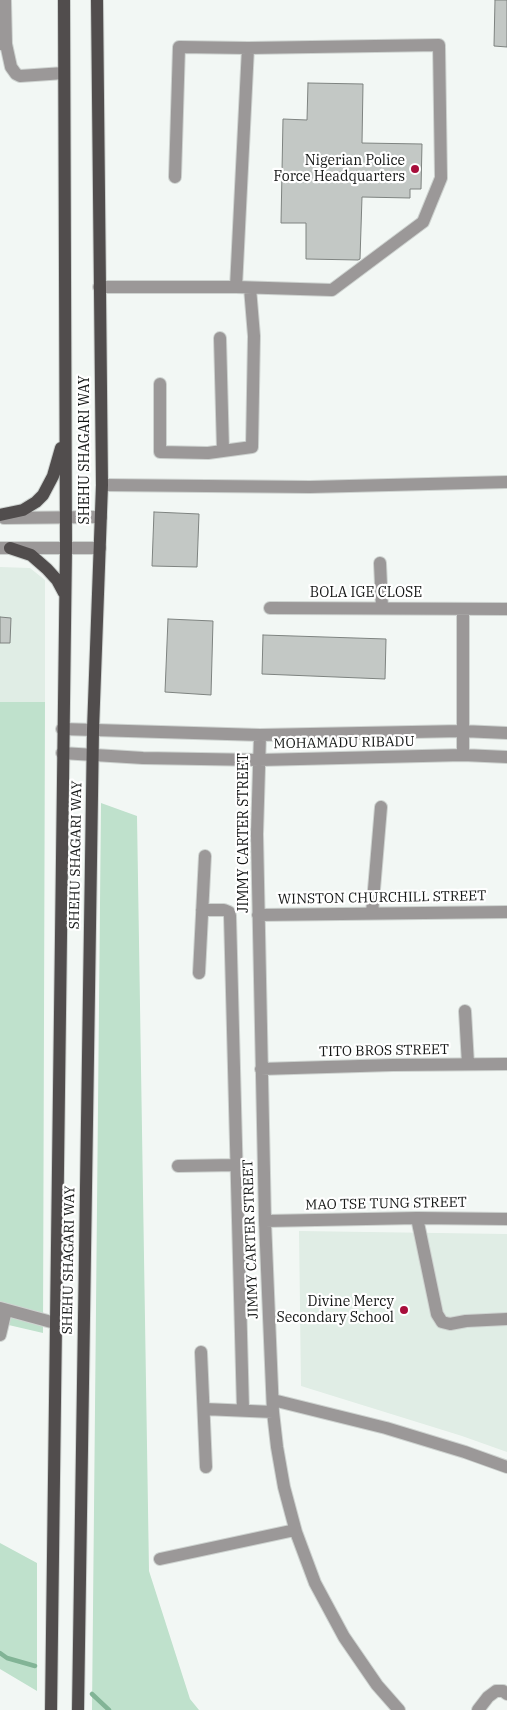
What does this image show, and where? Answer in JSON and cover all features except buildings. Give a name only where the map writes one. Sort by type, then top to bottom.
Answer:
[{"type":"main road","name":"SHEHU SHAGARI WAY","points":[[51,1710],[54,1323],[66,548],[64,0]]},
{"type":"main road","name":"SHEHU SHAGARI WAY","points":[[78,1710],[93,730],[102,485],[97,0]]},
{"type":"main road","points":[[0,516],[23,510],[43,495],[53,476],[65,436]]},
{"type":"main road","points":[[5,548],[31,555],[57,580],[65,594]]},
{"type":"street","points":[[5,0],[3,44],[11,67],[16,74],[20,76],[64,74]]},
{"type":"street","points":[[99,287],[236,287],[332,290],[423,222],[441,178],[439,45],[248,48],[179,47],[175,177]]},
{"type":"street","points":[[236,287],[248,48]]},
{"type":"street","points":[[160,384],[160,452],[208,453],[252,447],[254,345],[250,288]]},
{"type":"street","points":[[220,338],[223,451]]},
{"type":"street","points":[[102,485],[310,487],[507,482]]},
{"type":"street","points":[[0,516],[101,516]]},
{"type":"street","points":[[5,548],[100,548]]},
{"type":"street","points":[[380,564],[382,608]]},
{"type":"street","name":"BOLA IGE CLOSE","points":[[270,608],[507,609]]},
{"type":"street","points":[[463,609],[463,755]]},
{"type":"street","name":"MOHAMADU RIBADU","points":[[62,728],[260,735],[462,731],[507,733]]},
{"type":"street","name":"JIMMY CARTER STREET","points":[[260,735],[258,760],[258,914],[265,1222],[273,1406],[283,1479],[295,1530],[315,1583],[344,1637],[377,1685],[399,1710]]},
{"type":"street","name":"MOHAMADU RIBADU","points":[[62,753],[93,756],[258,760],[463,755],[507,757]]},
{"type":"street","points":[[372,913],[382,807]]},
{"type":"street","points":[[199,973],[205,856]]},
{"type":"street","points":[[202,910],[224,910],[229,912],[230,916],[243,1410]]},
{"type":"street","name":"WINSTON CHURCHILL STREET","points":[[258,914],[507,912]]},
{"type":"street","points":[[465,1011],[468,1064]]},
{"type":"street","name":"TITO BROS STREET","points":[[261,1070],[507,1064]]},
{"type":"street","points":[[178,1166],[236,1165]]},
{"type":"street","points":[[417,1218],[437,1314],[442,1322],[450,1324],[466,1321],[507,1319]]},
{"type":"street","name":"MAO TSE TUNG STREET","points":[[265,1222],[417,1218],[507,1219]]},
{"type":"street","points":[[0,1335],[3,1309],[54,1323]]},
{"type":"street","points":[[201,1352],[206,1466]]},
{"type":"street","points":[[204,1409],[243,1410],[273,1406],[386,1428],[507,1467]]},
{"type":"street","points":[[160,1559],[295,1530]]},
{"type":"street","points":[[478,1710],[488,1697],[496,1691],[502,1691],[507,1694]]},
{"type":"shaded area","points":[[0,567],[30,568],[45,580],[45,702],[0,702]]},
{"type":"shaded area","name":"Divine Mercy Secondary School","points":[[299,1231],[507,1234],[507,1452],[462,1436],[301,1386]]},
{"type":"green space","points":[[0,702],[45,702],[43,1333],[0,1323]]},
{"type":"green space","points":[[101,803],[137,816],[149,1571],[190,1699],[199,1710],[92,1710]]},
{"type":"green space","points":[[0,1543],[37,1563],[37,1691],[0,1669]]},
{"type":"waterway","points":[[0,1653],[7,1658],[35,1666]]},
{"type":"waterway","points":[[92,1694],[109,1710]]},
{"type":"place","name":"Nigerian Police Force Headquarters","points":[[415,169]]},
{"type":"place","name":"Divine Mercy Secondary School","points":[[404,1310]]}]
